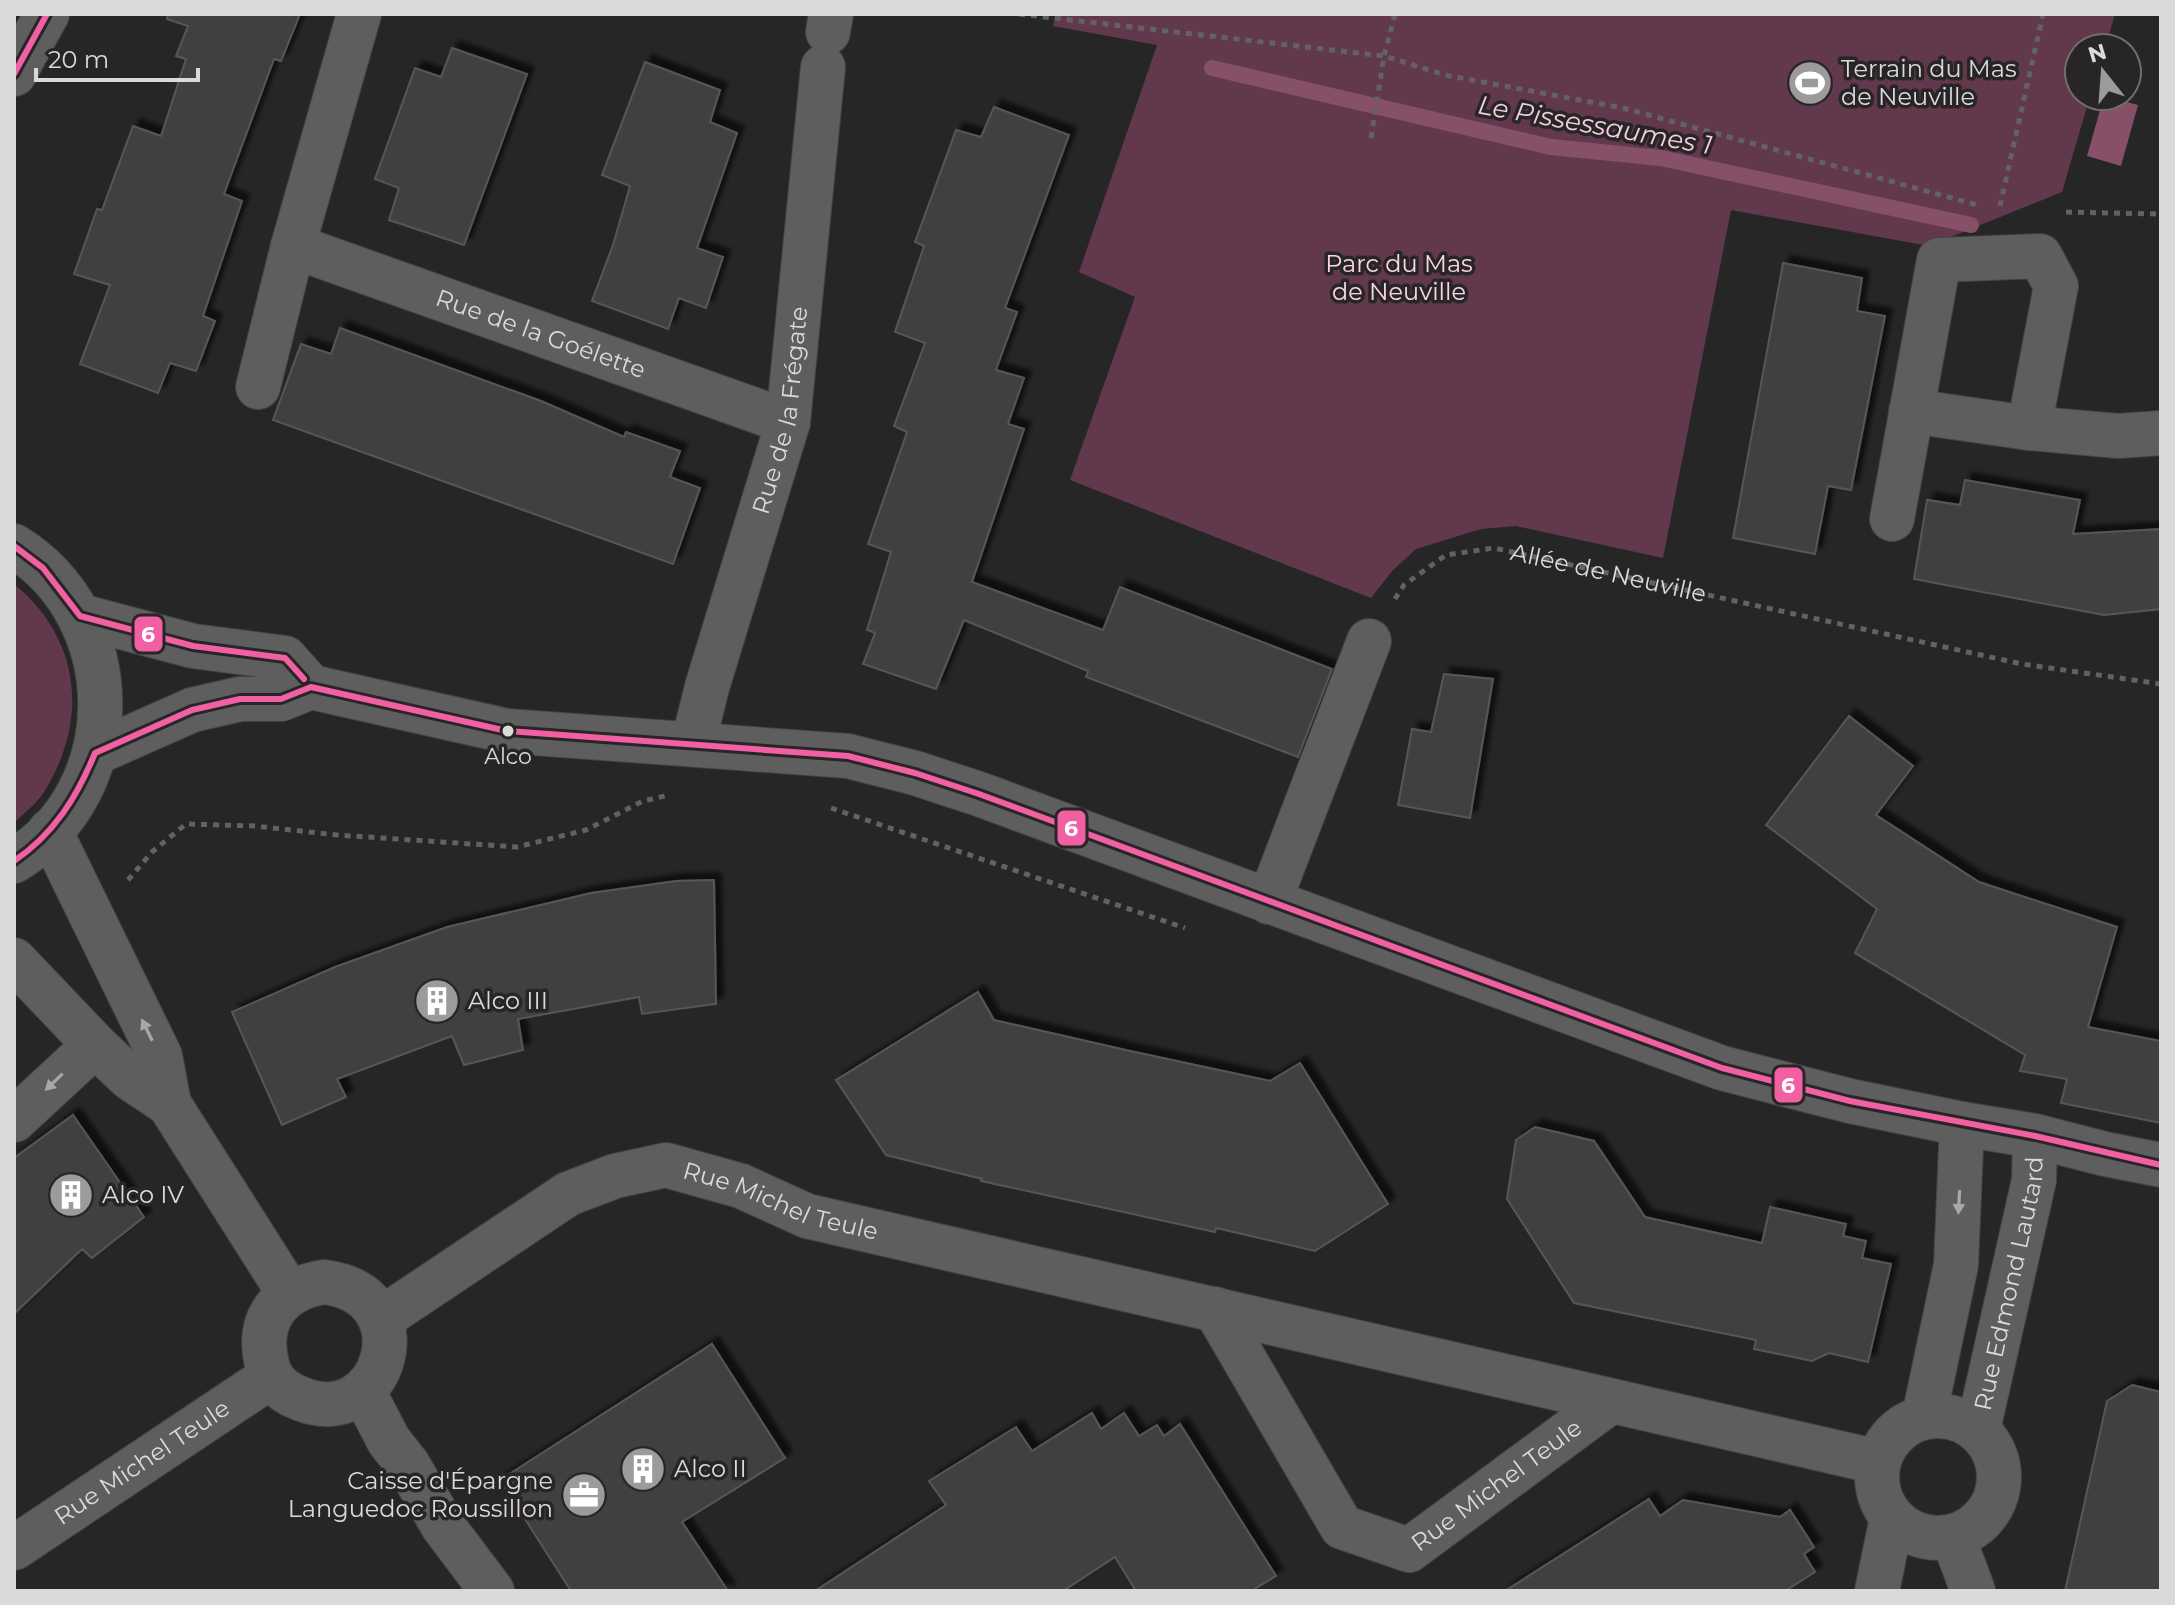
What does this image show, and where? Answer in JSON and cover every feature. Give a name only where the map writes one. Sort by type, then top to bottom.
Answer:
[{"type":"street","points":[[14,74],[47,14]]},
{"type":"street","points":[[258,387],[293,246],[359,14]]},
{"type":"street","name":"Rue de la Frégate","points":[[693,744],[707,687],[788,422],[827,38]]},
{"type":"street","name":"Rue de la Goélette","points":[[293,246],[788,422]]},
{"type":"street","points":[[1892,519],[1939,260],[2040,256],[2056,286],[2029,428]]},
{"type":"street","points":[[1911,411],[2029,428],[2118,436],[2161,433]]},
{"type":"street","points":[[14,546],[29,555],[58,583],[80,616],[93,650],[102,715],[95,753],[69,808],[50,831],[14,861]]},
{"type":"street","points":[[80,616],[193,646],[285,658],[311,687]]},
{"type":"street","points":[[1269,902],[1369,641]]},
{"type":"street","points":[[95,753],[192,710],[240,699],[281,699],[311,687],[507,731],[848,756],[979,794],[1722,1068],[1850,1101],[2035,1136],[2161,1165]]},
{"type":"street","points":[[50,831],[160,1056],[169,1104],[289,1293]]},
{"type":"street","points":[[14,960],[130,1078],[169,1104]]},
{"type":"street","points":[[14,1120],[95,1045]]},
{"type":"street","points":[[1924,1417],[1956,1265],[1962,1124]]},
{"type":"street","name":"Rue Edmond Lautard","points":[[1978,1430],[2034,1180],[2035,1136]]},
{"type":"street","name":"Rue Michel Teule","points":[[381,1319],[568,1194],[615,1176],[666,1165],[741,1186],[807,1216],[1878,1462]]},
{"type":"street","points":[[324,1282],[341,1284],[372,1303],[381,1319],[386,1339],[384,1358],[376,1376],[363,1391],[347,1401],[311,1403],[293,1396],[270,1377],[263,1349],[266,1327],[274,1309],[289,1293],[305,1285],[324,1282]]},
{"type":"street","name":"Rue Michel Teule","points":[[1215,1309],[1342,1527],[1409,1550],[1611,1401]]},
{"type":"street","name":"Rue Michel Teule","points":[[14,1548],[270,1377]]},
{"type":"street","points":[[363,1391],[389,1441],[408,1465],[443,1526],[492,1591]]},
{"type":"street","points":[[1943,1416],[1961,1420],[1978,1430],[1990,1444],[1998,1462],[2000,1482],[1996,1501],[1985,1517],[1971,1530],[1936,1539],[1905,1529],[1892,1518],[1882,1502],[1876,1483],[1878,1462],[1895,1434],[1924,1417],[1943,1416]]},
{"type":"street","points":[[1877,1591],[1892,1518]]},
{"type":"street","points":[[1953,1537],[1973,1591]]},
{"type":"path","points":[[1019,14],[1384,56],[1445,75],[1623,108],[1984,207]]},
{"type":"path","points":[[1371,138],[1384,56],[1395,14]]},
{"type":"path","points":[[1999,211],[2043,14]]},
{"type":"path","points":[[2058,212],[2161,214]]},
{"type":"path","name":"Allée de Neuville","points":[[1369,641],[1404,585],[1446,555],[1494,548],[2022,664],[2161,684]]},
{"type":"path","points":[[120,888],[152,852],[186,824],[255,826],[337,835],[517,847],[586,830],[643,801],[671,795]]},
{"type":"green space","name":"Parc du Mas de Neuville","points":[[1056,14],[2115,14],[2110,32],[2063,32],[2063,112],[2085,112],[2062,192],[1929,246],[1731,210],[1663,558],[1516,526],[1481,529],[1416,549],[1392,571],[1371,598],[1070,480],[1135,297],[1079,272],[1157,45],[1053,26]]},
{"type":"green space","points":[[14,584],[36,605],[64,653],[71,679],[72,706],[69,733],[47,787],[14,823]]},
{"type":"shaded area","points":[[2099,112],[2136,112],[2121,166],[2087,156]]},
{"type":"building","points":[[168,14],[300,14],[281,61],[274,59],[224,194],[242,201],[203,316],[215,321],[196,371],[170,363],[158,393],[80,364],[110,285],[74,274],[97,209],[102,210],[133,126],[161,136],[186,59],[176,56],[188,26],[167,19]]},
{"type":"building","points":[[452,48],[527,74],[464,245],[389,220],[399,188],[375,179],[415,68],[441,77]]},
{"type":"building","points":[[645,62],[720,90],[710,122],[737,133],[697,248],[723,257],[706,308],[679,298],[668,329],[592,301],[630,186],[602,175]]},
{"type":"building","points":[[994,107],[1069,135],[1005,308],[1017,312],[996,370],[1024,378],[1008,424],[1024,429],[972,582],[1103,630],[1120,587],[1332,669],[1298,757],[1086,677],[1088,671],[964,620],[936,689],[863,664],[875,633],[867,630],[891,552],[868,544],[907,432],[894,426],[925,343],[895,332],[924,246],[915,242],[956,130],[981,137]]},
{"type":"building","points":[[1783,263],[1862,278],[1857,311],[1885,316],[1851,490],[1828,486],[1815,554],[1733,538]]},
{"type":"building","points":[[340,328],[541,401],[624,437],[626,432],[680,451],[670,477],[700,488],[673,564],[273,420],[301,344],[331,354]]},
{"type":"building","points":[[1965,480],[2080,500],[2073,534],[2161,529],[2161,609],[2104,615],[1914,579],[1927,500],[1960,505]]},
{"type":"building","points":[[1444,674],[1493,679],[1470,818],[1398,805],[1412,729],[1431,732]]},
{"type":"building","points":[[1849,716],[1913,766],[1876,815],[1979,882],[2117,927],[2088,1027],[2161,1041],[2161,1123],[2061,1103],[2067,1079],[2020,1071],[2025,1055],[1855,953],[1877,909],[1766,825]]},
{"type":"building","name":"Alco III","points":[[714,880],[716,1004],[642,1014],[639,997],[518,1019],[523,1050],[464,1065],[452,1036],[337,1079],[346,1097],[282,1125],[232,1012],[335,967],[447,927],[591,893],[676,881]]},
{"type":"building","points":[[978,992],[994,1020],[1130,1051],[1270,1081],[1300,1063],[1388,1204],[1315,1251],[981,1181],[886,1155],[836,1080]]},
{"type":"building","name":"Alco IV","points":[[73,1115],[144,1217],[92,1258],[82,1249],[14,1314],[14,1158]]},
{"type":"building","points":[[1535,1127],[1594,1141],[1645,1217],[1762,1243],[1770,1207],[1846,1224],[1843,1236],[1866,1241],[1862,1258],[1891,1264],[1868,1362],[1829,1353],[1812,1361],[1754,1349],[1756,1340],[1574,1303],[1507,1199],[1516,1140]]},
{"type":"building","name":"Alco II","points":[[712,1344],[785,1458],[682,1522],[728,1591],[571,1591],[500,1480]]},
{"type":"building","points":[[2132,1385],[2161,1392],[2161,1591],[2065,1591],[2107,1401]]},
{"type":"building","points":[[1092,1413],[1101,1429],[1124,1413],[1139,1436],[1157,1425],[1164,1436],[1180,1424],[1276,1576],[1251,1591],[1136,1591],[1115,1557],[1063,1591],[815,1591],[946,1505],[929,1481],[1016,1427],[1032,1451]]},
{"type":"building","points":[[1649,1499],[1660,1516],[1683,1500],[1780,1517],[1790,1510],[1814,1547],[1804,1554],[1815,1572],[1785,1591],[1505,1591]]},
{"type":"waterway","name":"Le Pissessaumes 1","points":[[1212,68],[1551,147],[1661,158],[1971,225]]},
{"type":"transit line","name":"6","points":[[14,74],[47,14]]},
{"type":"transit line","name":"6","points":[[14,546],[43,568],[80,616],[193,646],[285,658],[304,679]]},
{"type":"transit line","name":"6","points":[[14,861],[41,839],[63,813],[95,753],[192,710],[240,699],[281,699],[311,687],[507,731],[848,756],[979,794],[1722,1068],[1850,1101],[2035,1136],[2161,1165]]},
{"type":"place","name":"Terrain du Mas de Neuville","points":[[1810,83]]},
{"type":"place","name":"Alco","points":[[508,731]]},
{"type":"place","name":"Alco III","points":[[437,1001]]},
{"type":"place","name":"Alco IV","points":[[71,1195]]},
{"type":"place","name":"Alco II","points":[[643,1469]]},
{"type":"place","name":"Caisse d'Épargne Languedoc Roussillon","points":[[584,1495]]}]
